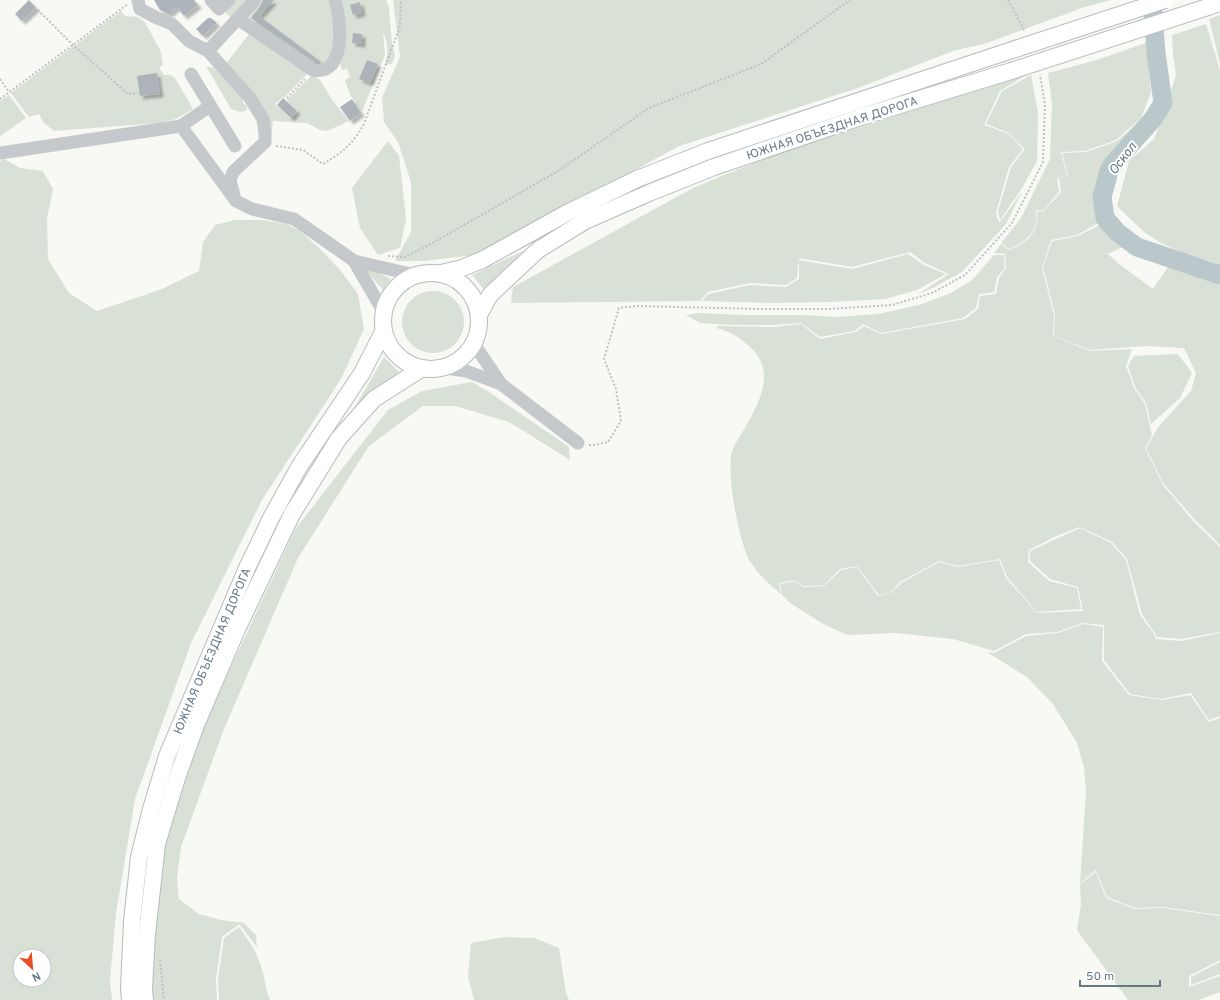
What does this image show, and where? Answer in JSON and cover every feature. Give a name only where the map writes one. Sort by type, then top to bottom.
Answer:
[{"type":"main road","name":"ЮЖНАЯ ОБЪЕЗДНАЯ ДОРОГА","points":[[441,273],[462,268],[482,260],[567,213],[651,174],[708,151],[928,77],[1165,0]]},
{"type":"main road","name":"ЮЖНАЯ ОБЪЕЗДНАЯ ДОРОГА","points":[[479,315],[490,295],[538,250],[585,221],[649,193],[714,167],[862,117],[1011,71],[1220,3]]},
{"type":"main road","points":[[928,77],[932,95]]},
{"type":"main road","points":[[441,273],[455,279],[467,288],[475,300],[479,315],[479,330],[474,344],[466,354],[456,362],[445,368],[433,370],[421,369],[408,364],[397,356],[388,345],[383,332],[383,311],[387,299],[403,280],[415,275],[441,273]]},
{"type":"main road","name":"ЮЖНАЯ ОБЪЕЗДНАЯ ДОРОГА","points":[[130,1000],[129,988],[132,921],[139,857],[151,809],[167,756],[244,575],[271,518],[300,467],[362,373],[383,332]]},
{"type":"main road","name":"ЮЖНАЯ ОБЪЕЗДНАЯ ДОРОГА","points":[[145,1000],[144,989],[147,934],[157,844],[177,778],[196,725],[235,634],[292,514],[340,438],[374,399],[421,369]]},
{"type":"lane","points":[[138,0],[140,9],[172,24],[189,41],[208,51],[250,98],[263,119],[266,134],[264,142],[233,172],[230,180],[236,201]]},
{"type":"lane","points":[[211,0],[219,9],[228,0]]},
{"type":"lane","points":[[208,51],[255,0]]},
{"type":"lane","points":[[238,19],[312,70],[322,71],[334,62],[337,55],[339,28],[338,10],[334,0]]},
{"type":"lane","points":[[191,74],[234,146]]},
{"type":"lane","points":[[0,153],[181,126],[210,106]]},
{"type":"lane","points":[[181,126],[236,201],[252,209],[294,219],[354,261],[415,275]]},
{"type":"lane","points":[[354,261],[383,311]]},
{"type":"lane","points":[[474,344],[501,384]]},
{"type":"lane","points":[[445,368],[466,371],[501,384],[578,443]]},
{"type":"path","points":[[0,99],[134,0]]},
{"type":"path","points":[[262,145],[303,150],[323,164],[341,153],[357,136],[364,124],[400,26],[401,0]]},
{"type":"path","points":[[382,255],[405,257],[558,171],[649,108],[761,64],[850,0]]},
{"type":"path","points":[[1008,0],[1026,33]]},
{"type":"path","points":[[38,10],[73,45],[128,94],[138,93]]},
{"type":"path","points":[[287,98],[312,70]]},
{"type":"path","points":[[578,443],[594,446],[608,442],[621,421],[616,389],[604,359],[619,308],[636,306],[829,309],[892,305],[932,293],[965,275],[1012,223],[1043,162],[1045,105],[1040,75]]},
{"type":"path","points":[[0,80],[9,92]]},
{"type":"path","points":[[159,958],[164,1000]]},
{"type":"shaded area","points":[[236,0],[249,0],[232,19],[224,11]]},
{"type":"shaded area","points":[[260,0],[332,0],[338,28],[330,61],[314,65],[247,22],[246,16]]},
{"type":"shaded area","points":[[338,0],[386,0],[389,8],[392,44],[395,54],[392,64],[385,65],[387,49],[383,33],[385,55],[362,111],[350,95],[345,80],[350,77],[347,69],[342,70],[340,63],[341,52]]},
{"type":"shaded area","points":[[393,0],[1111,0],[1085,7],[987,43],[953,51],[858,88],[679,146],[573,204],[474,255],[424,261],[395,261],[411,232],[411,182],[398,142],[384,122],[382,98],[400,57]]},
{"type":"shaded area","points":[[121,11],[125,16],[138,17],[145,22],[161,52],[163,65],[159,68],[164,75],[171,75],[175,78],[193,109],[176,119],[158,123],[54,131],[43,122],[39,114],[29,117],[11,93]]},
{"type":"shaded area","points":[[1220,15],[1220,64],[1209,19]]},
{"type":"shaded area","points":[[1206,24],[1220,70],[1220,267],[1210,261],[1191,257],[1159,242],[1144,232],[1117,206],[1129,161],[1154,139],[1176,75],[1172,35]]},
{"type":"shaded area","points":[[249,34],[309,72],[284,98],[283,97],[275,104],[290,119],[298,111],[287,100],[313,74],[320,80],[333,101],[349,121],[327,131],[320,130],[307,123],[273,121],[271,138],[225,65]]},
{"type":"shaded area","points":[[1148,42],[1151,93],[1141,118],[1116,140],[1085,151],[1061,152],[1067,176],[1057,178],[1059,192],[1043,211],[1036,210],[1036,223],[1029,236],[1018,245],[1009,249],[1001,243],[1021,218],[1050,159],[1052,104],[1048,73],[1097,60]]},
{"type":"shaded area","points":[[206,66],[214,68],[243,96],[243,103],[247,106],[247,110],[241,112],[231,109]]},
{"type":"shaded area","points":[[1031,72],[1000,91],[984,125],[1009,134],[1023,149],[1009,167],[996,213],[999,223],[1022,192],[1006,224],[962,272],[929,290],[918,294],[949,274],[925,263],[910,252],[852,267],[799,258],[797,278],[786,285],[750,283],[708,292],[700,301],[511,303],[513,287],[693,188],[771,156]]},
{"type":"shaded area","points":[[1031,75],[1038,113],[1037,161],[1021,190],[1000,220],[998,211],[1011,167],[1025,149],[1009,133],[986,124],[1002,91]]},
{"type":"shaded area","points":[[9,95],[26,118],[0,136],[0,101]]},
{"type":"shaded area","points":[[1141,120],[1115,150],[1107,161],[1101,174],[1098,199],[1102,221],[1077,235],[1051,240],[1042,268],[1054,315],[1053,336],[1090,351],[1132,349],[1126,366],[1134,388],[1145,404],[1152,435],[1145,448],[1163,485],[1195,523],[1220,547],[1220,632],[1181,639],[1157,637],[1142,614],[1127,559],[1112,542],[1080,527],[1056,536],[1029,550],[1028,562],[1049,581],[1077,588],[1081,609],[1037,612],[1007,577],[1000,559],[959,566],[939,561],[900,582],[890,593],[879,595],[857,566],[840,569],[824,585],[803,586],[795,580],[779,583],[781,594],[758,572],[746,554],[738,525],[732,491],[732,451],[753,414],[758,402],[764,379],[763,368],[759,357],[750,347],[739,338],[716,328],[718,326],[775,327],[801,324],[820,339],[856,332],[864,326],[881,334],[965,319],[978,309],[980,296],[996,294],[999,278],[1006,268],[1005,254],[994,253],[1001,244],[1009,250],[1027,240],[1034,231],[1037,211],[1043,212],[1061,192],[1059,178],[1068,176],[1062,153],[1086,152],[1117,141]]},
{"type":"shaded area","points":[[388,141],[399,156],[406,219],[400,248],[378,255],[360,228],[352,188]]},
{"type":"shaded area","points":[[4,159],[20,168],[43,171],[53,189],[47,219],[48,259],[69,293],[97,311],[162,289],[199,271],[203,242],[215,225],[235,220],[262,220],[286,224],[300,231],[341,271],[358,294],[364,329],[341,379],[262,500],[191,643],[135,799],[116,913],[110,981],[112,1000],[0,1000],[0,161]]},
{"type":"shaded area","points":[[1108,221],[1112,230],[1129,244],[1108,254],[1153,289],[1174,258],[1220,277],[1220,545],[1196,521],[1163,483],[1146,448],[1159,426],[1191,391],[1196,373],[1184,348],[1147,346],[1090,350],[1054,336],[1055,315],[1043,267],[1052,241],[1078,236]]},
{"type":"shaded area","points":[[523,251],[485,291],[472,275]]},
{"type":"shaded area","points":[[908,254],[924,265],[946,274],[917,290],[885,299],[773,303],[702,301],[708,294],[750,285],[786,287],[799,279],[799,260],[852,269]]},
{"type":"shaded area","points":[[994,255],[1004,255],[1005,268],[997,277],[994,292],[979,294],[976,308],[963,318],[881,333],[863,324],[855,331],[820,337],[801,323],[775,325],[731,325],[700,323],[686,315],[699,313],[838,317],[878,314],[919,305],[951,293],[972,280]]},
{"type":"shaded area","points":[[360,264],[391,279],[383,290]]},
{"type":"shaded area","points":[[427,291],[439,291],[455,300],[462,310],[464,322],[462,334],[455,344],[439,353],[427,353],[416,348],[407,339],[402,328],[402,316],[407,305],[416,296]]},
{"type":"shaded area","points":[[1178,354],[1192,373],[1180,398],[1151,424],[1146,403],[1135,387],[1128,366],[1134,356]]},
{"type":"shaded area","points":[[384,357],[399,372],[355,407]]},
{"type":"shaded area","points":[[472,382],[569,447],[570,460],[509,422],[455,406],[423,406],[369,446],[298,558],[224,729],[181,847],[177,879],[179,899],[199,914],[221,920],[244,923],[256,935],[257,947],[240,925],[222,937],[216,979],[217,1000],[150,1000],[158,870],[191,752],[296,528],[388,410],[422,391]]},
{"type":"shaded area","points":[[1080,528],[1111,543],[1126,560],[1140,615],[1156,639],[1181,641],[1220,633],[1220,716],[1209,720],[1191,693],[1161,699],[1130,694],[1104,660],[1104,625],[1083,623],[1057,632],[1026,634],[994,651],[953,639],[895,633],[848,635],[825,625],[790,603],[782,595],[780,584],[795,581],[803,587],[824,586],[841,570],[857,567],[878,596],[891,593],[901,583],[939,562],[959,567],[999,560],[1006,578],[1037,613],[1083,611],[1078,587],[1050,579],[1030,561],[1030,551]]},
{"type":"shaded area","points":[[1083,624],[1103,627],[1102,661],[1129,695],[1162,700],[1190,695],[1209,722],[1220,718],[1220,915],[1163,907],[1135,908],[1107,897],[1096,870],[1080,883],[1086,791],[1084,767],[1077,743],[1053,704],[1027,677],[987,652],[994,653],[1026,636],[1058,633]]},
{"type":"shaded area","points":[[1096,872],[1106,898],[1135,909],[1163,908],[1220,916],[1220,960],[1189,976],[1189,987],[1220,976],[1220,992],[1199,1000],[1128,1000],[1077,930],[1081,905],[1080,884]]},
{"type":"shaded area","points":[[239,927],[252,945],[259,961],[270,1000],[219,1000],[218,980],[224,938]]},
{"type":"shaded area","points":[[504,937],[534,938],[559,948],[566,993],[569,1000],[474,1000],[468,977],[471,943]]},
{"type":"shaded area","points":[[1220,962],[1220,974],[1191,985],[1191,977]]},
{"type":"building","points":[[29,0],[36,8],[22,21],[15,14]]},
{"type":"building","points":[[154,0],[194,0],[198,5],[184,16],[177,7],[169,14],[160,10]]},
{"type":"building","points":[[263,0],[274,0],[259,16],[321,62],[315,62],[251,18]]},
{"type":"building","points":[[360,2],[362,13],[353,15],[350,5]]},
{"type":"building","points":[[208,18],[211,18],[217,23],[203,36],[196,29]]},
{"type":"building","points":[[353,33],[362,34],[362,44],[352,43]]},
{"type":"building","points":[[367,60],[378,64],[370,83],[359,79]]},
{"type":"building","points":[[157,73],[160,94],[140,96],[137,76]]},
{"type":"building","points":[[283,98],[297,111],[291,118],[277,105]]},
{"type":"building","points":[[352,99],[361,113],[350,121],[340,107]]},
{"type":"waterway","name":"Оскол","points":[[1152,0],[1156,53],[1163,103],[1153,119],[1113,164],[1109,171],[1102,197],[1105,218],[1117,232],[1137,247],[1220,275]]}]
